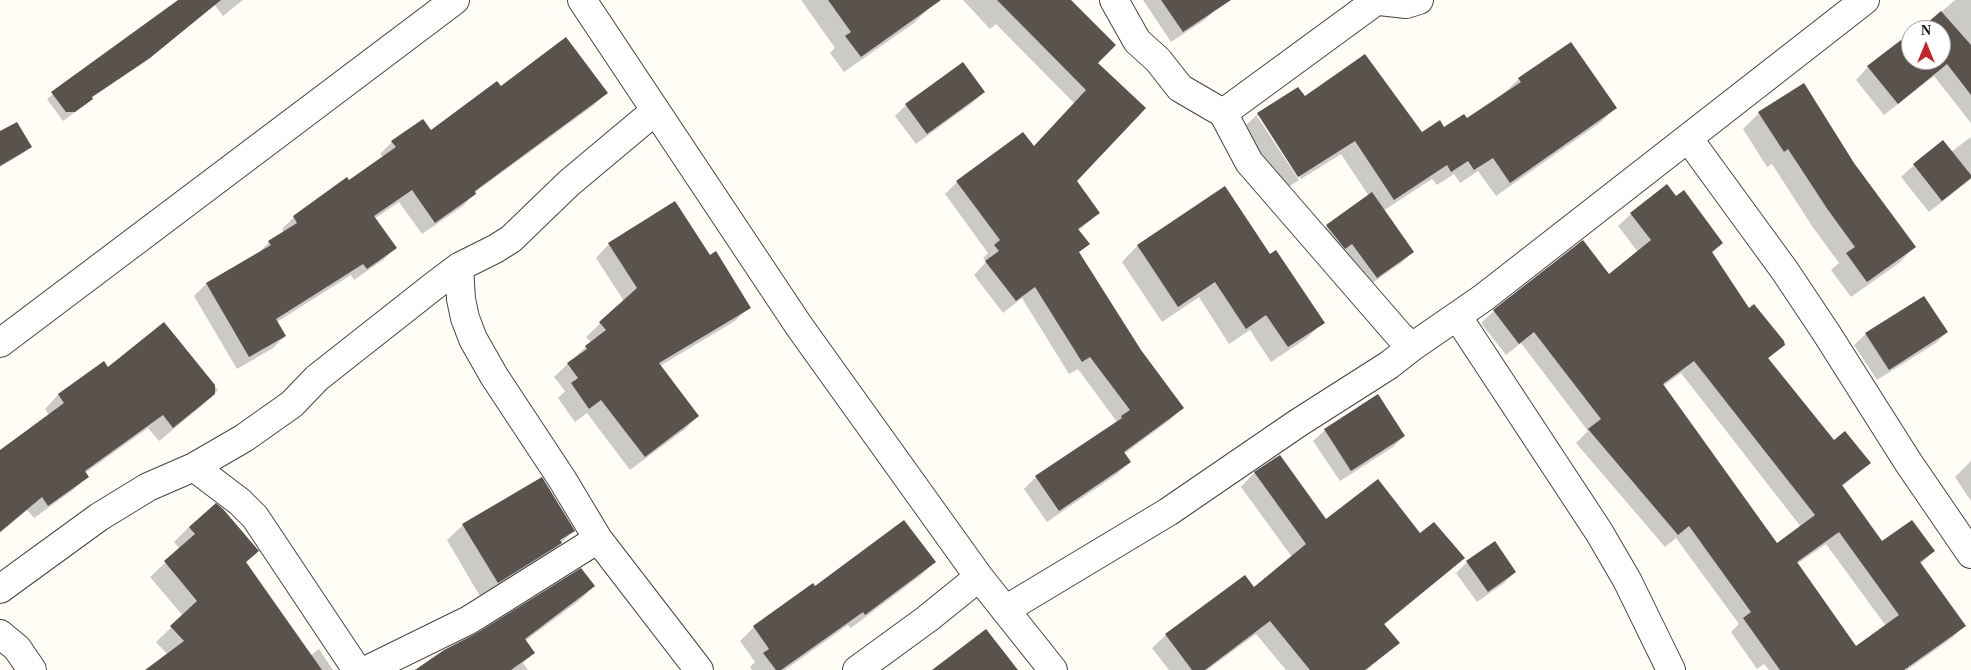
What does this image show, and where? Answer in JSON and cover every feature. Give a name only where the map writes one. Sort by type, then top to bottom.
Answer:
[{"type":"street","points":[[0,343],[455,0]]},
{"type":"street","points":[[582,0],[799,326],[979,577],[1053,670]]},
{"type":"street","points":[[1114,0],[1137,41],[1158,60],[1180,88],[1223,113],[1248,162],[1392,328],[1412,347]]},
{"type":"street","points":[[1223,113],[1374,1],[1406,4],[1419,0]]},
{"type":"street","points":[[1005,610],[1168,512],[1298,423],[1389,365],[1491,292],[1865,0]]},
{"type":"street","points":[[0,589],[99,516],[148,487],[194,467],[244,438],[292,404],[317,378],[459,267],[511,239],[569,183],[655,111]]},
{"type":"street","points":[[1688,138],[1801,295],[1873,409],[1971,554]]},
{"type":"street","points":[[459,267],[461,299],[465,318],[473,338],[494,376],[562,479],[598,540],[699,670]]},
{"type":"street","points":[[1457,316],[1599,532],[1627,580],[1671,670]]},
{"type":"street","points":[[194,467],[240,502],[255,517],[357,670]]},
{"type":"street","points":[[367,670],[469,620],[598,540]]},
{"type":"street","points":[[857,670],[927,619],[979,577]]},
{"type":"street","points":[[0,634],[16,648],[32,670]]},
{"type":"building","points":[[178,0],[221,0],[150,58],[92,97],[93,99],[75,112],[66,112],[51,92]]},
{"type":"building","points":[[828,0],[941,0],[861,57],[845,36],[851,32]]},
{"type":"building","points":[[997,0],[1071,0],[1116,45],[1098,63],[1146,108],[1077,181],[1100,213],[1078,229],[1090,244],[1079,252],[1141,350],[1184,408],[1124,452],[1131,462],[1059,511],[1035,476],[1122,418],[1121,416],[1130,410],[1090,357],[1082,362],[1035,287],[1016,301],[985,261],[999,251],[994,245],[1000,240],[956,181],[1023,132],[1034,146],[1086,90]]},
{"type":"building","points":[[1161,0],[1231,0],[1183,32]]},
{"type":"building","points":[[1941,11],[1949,20],[1931,20]]},
{"type":"building","points":[[1951,22],[1971,45],[1971,95],[1951,69]]},
{"type":"building","points":[[566,37],[608,93],[475,191],[476,194],[435,223],[412,190],[374,216],[397,248],[367,269],[363,264],[276,319],[286,336],[249,357],[206,283],[271,245],[268,241],[297,223],[293,216],[347,177],[349,180],[396,147],[391,141],[423,119],[431,130],[497,81],[501,86]]},
{"type":"building","points":[[1901,40],[1901,70],[1940,70],[1898,104],[1867,66]]},
{"type":"building","points":[[1571,42],[1617,108],[1510,183],[1493,158],[1474,170],[1468,161],[1451,172],[1447,165],[1394,200],[1355,141],[1298,177],[1257,113],[1298,87],[1305,96],[1365,54],[1422,132],[1440,120],[1444,127],[1464,114],[1467,118],[1521,82],[1518,78]]},
{"type":"building","points":[[963,62],[985,92],[927,134],[905,104]]},
{"type":"building","points":[[1804,83],[1854,163],[1916,247],[1867,282],[1846,253],[1855,247],[1788,149],[1784,152],[1758,112]]},
{"type":"building","points":[[17,122],[32,147],[0,166],[0,131]]},
{"type":"building","points":[[1943,140],[1971,175],[1971,178],[1942,201],[1913,164]]},
{"type":"building","points":[[1667,184],[1676,196],[1684,190],[1723,243],[1712,252],[1749,308],[1754,304],[1784,341],[1785,345],[1768,358],[1834,440],[1845,431],[1871,463],[1842,485],[1882,541],[1912,520],[1935,551],[1920,562],[1966,626],[1904,670],[1780,670],[1743,618],[1751,612],[1689,526],[1678,535],[1588,429],[1601,419],[1534,332],[1519,344],[1493,310],[1583,240],[1609,274],[1651,240],[1630,213]],"holes":[[[1694,361],[1815,515],[1777,543],[1663,384]],[[1839,532],[1899,615],[1856,646],[1797,562]]]},
{"type":"building","points":[[1225,186],[1270,254],[1276,250],[1325,323],[1288,347],[1266,315],[1246,329],[1215,282],[1178,307],[1137,245]]},
{"type":"building","points":[[1372,192],[1414,252],[1377,278],[1352,244],[1345,249],[1326,225]]},
{"type":"building","points":[[675,201],[710,255],[716,251],[751,308],[659,363],[699,416],[645,457],[601,400],[589,409],[571,383],[578,378],[567,363],[587,349],[585,346],[606,330],[599,322],[637,288],[608,243]]},
{"type":"building","points":[[1924,296],[1948,332],[1889,370],[1865,333]]},
{"type":"building","points":[[164,322],[215,385],[215,394],[173,428],[163,415],[85,471],[89,477],[48,506],[42,497],[0,532],[0,450],[64,403],[58,394],[104,361],[108,367]]},
{"type":"building","points":[[1378,394],[1405,436],[1351,471],[1324,429]]},
{"type":"building","points":[[1280,455],[1326,519],[1378,479],[1420,533],[1434,522],[1465,558],[1384,624],[1400,643],[1365,670],[1310,670],[1270,621],[1205,670],[1192,670],[1165,634],[1245,575],[1254,587],[1306,544],[1254,472]]},
{"type":"building","points":[[542,477],[575,531],[560,540],[562,543],[498,583],[462,524]]},
{"type":"building","points":[[216,503],[259,551],[246,562],[322,670],[145,670],[184,641],[170,626],[197,601],[164,561],[195,534],[189,527]]},
{"type":"building","points":[[904,520],[936,562],[865,615],[863,612],[781,670],[776,670],[763,653],[769,649],[753,626],[813,583],[815,586]]},
{"type":"building","points":[[1495,541],[1516,572],[1488,592],[1466,561]]},
{"type":"building","points":[[581,568],[595,586],[525,639],[535,653],[511,670],[415,670],[444,650],[477,633]]},
{"type":"building","points":[[986,629],[1018,670],[932,670]]}]
